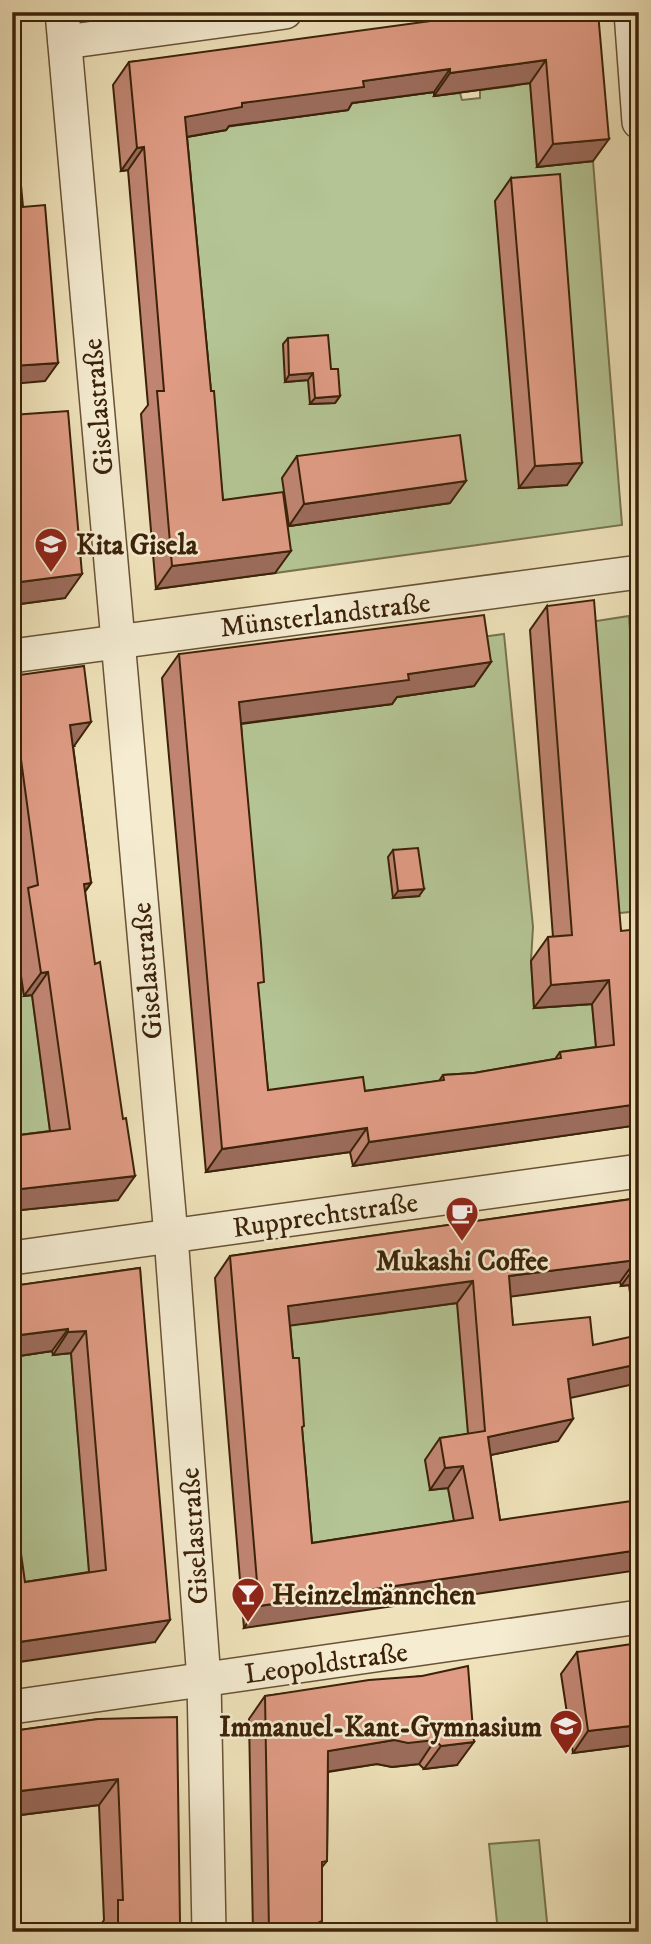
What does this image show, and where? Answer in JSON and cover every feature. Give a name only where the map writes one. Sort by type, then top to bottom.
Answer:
[{"type":"street","points":[[63,27],[285,12]]},
{"type":"street","points":[[631,12],[639,122]]},
{"type":"street","name":"Giselastraße","points":[[63,27],[171,1236],[204,1680],[209,1932]]},
{"type":"street","name":"Münsterlandstraße","points":[[12,656],[639,572]]},
{"type":"street","name":"Rupprechtstraße","points":[[12,1258],[639,1171]]},
{"type":"street","name":"Leopoldstraße","points":[[12,1707],[639,1617]]},
{"type":"green space","points":[[533,77],[531,92],[537,167],[593,161],[622,525],[275,573],[268,526],[289,526],[450,503],[220,521],[167,134],[226,130],[226,127],[347,110],[347,104],[434,92],[434,96],[460,93],[462,100],[480,98],[480,90],[514,86]]},
{"type":"green space","points":[[629,616],[639,756],[639,911],[601,915],[577,624]]},
{"type":"green space","points":[[504,634],[533,927],[531,961],[534,1008],[592,1004],[598,1069],[251,1114],[235,724],[392,704],[391,698],[474,686],[467,639]]},
{"type":"green space","points":[[12,845],[21,909],[12,911]]},
{"type":"green space","points":[[12,917],[24,996],[32,995],[53,1153],[12,1158]]},
{"type":"green space","points":[[457,1297],[471,1453],[448,1488],[458,1540],[296,1565],[284,1318],[304,1324],[328,1321],[328,1315],[359,1311],[361,1316],[386,1313],[386,1307]]},
{"type":"green space","points":[[52,1351],[53,1354],[71,1353],[91,1592],[12,1603],[12,1357]]},
{"type":"green space","points":[[539,1840],[548,1932],[498,1932],[489,1844]]},
{"type":"green space","points":[[12,1927],[99,1927],[99,1932],[12,1932]]},
{"type":"building","points":[[497,12],[598,12],[609,139],[553,144],[546,60],[363,81],[364,87],[242,103],[242,107],[185,117],[223,500],[283,492],[291,551],[172,566],[157,391],[164,391],[144,147],[137,148],[129,62]]},
{"type":"building","points":[[12,88],[23,207],[45,205],[58,363],[12,366]]},
{"type":"building","points":[[560,174],[582,463],[535,466],[511,178]]},
{"type":"building","points":[[328,335],[331,369],[338,369],[340,396],[315,398],[313,373],[289,375],[288,338]]},
{"type":"building","points":[[68,411],[82,574],[12,583],[12,523],[18,523],[12,473],[12,415]]},
{"type":"building","points":[[460,435],[466,481],[304,504],[297,456]]},
{"type":"building","points":[[594,600],[621,931],[639,929],[639,1104],[369,1142],[367,1128],[222,1149],[179,654],[484,615],[491,662],[408,674],[409,680],[239,702],[264,982],[258,983],[268,1090],[363,1077],[365,1091],[444,1080],[443,1075],[474,1073],[561,1058],[560,1052],[614,1045],[609,980],[551,985],[548,937],[572,935],[547,606]]},
{"type":"building","points":[[84,666],[91,722],[70,725],[91,883],[84,884],[95,964],[100,962],[123,1119],[126,1118],[135,1176],[12,1190],[12,1136],[70,1129],[48,972],[41,973],[28,888],[38,885],[17,730],[12,731],[12,676]]},
{"type":"building","points":[[418,848],[424,889],[398,891],[393,850]]},
{"type":"building","points":[[639,1198],[639,1264],[636,1260],[509,1276],[513,1325],[590,1317],[593,1345],[639,1335],[639,1364],[568,1379],[573,1419],[488,1437],[500,1520],[639,1500],[639,1550],[259,1606],[230,1256]],"holes":[[[473,1281],[485,1431],[440,1438],[445,1468],[463,1466],[473,1518],[312,1543],[299,1358],[293,1358],[288,1306]]]},
{"type":"building","points":[[140,1268],[170,1620],[12,1643],[12,1490],[25,1582],[106,1570],[86,1331],[68,1332],[68,1329],[12,1336],[12,1286]]},
{"type":"building","points":[[639,1643],[639,1725],[588,1731],[577,1652]]},
{"type":"building","points":[[468,1666],[474,1742],[441,1746],[435,1740],[408,1743],[394,1740],[328,1751],[327,1861],[322,1862],[322,1921],[300,1932],[269,1932],[265,1696],[369,1680],[422,1676]]},
{"type":"building","points":[[177,1717],[180,1923],[184,1923],[185,1932],[118,1932],[118,1900],[123,1900],[118,1779],[12,1792],[12,1731],[98,1719]]},
{"type":"place","name":"Kita Gisela","points":[[51,574]]},
{"type":"place","name":"Mukashi Coffee","points":[[462,1243]]},
{"type":"place","name":"Heinzelmännchen","points":[[248,1624]]},
{"type":"place","name":"Immanuel-Kant-Gymnasium","points":[[566,1756]]}]
